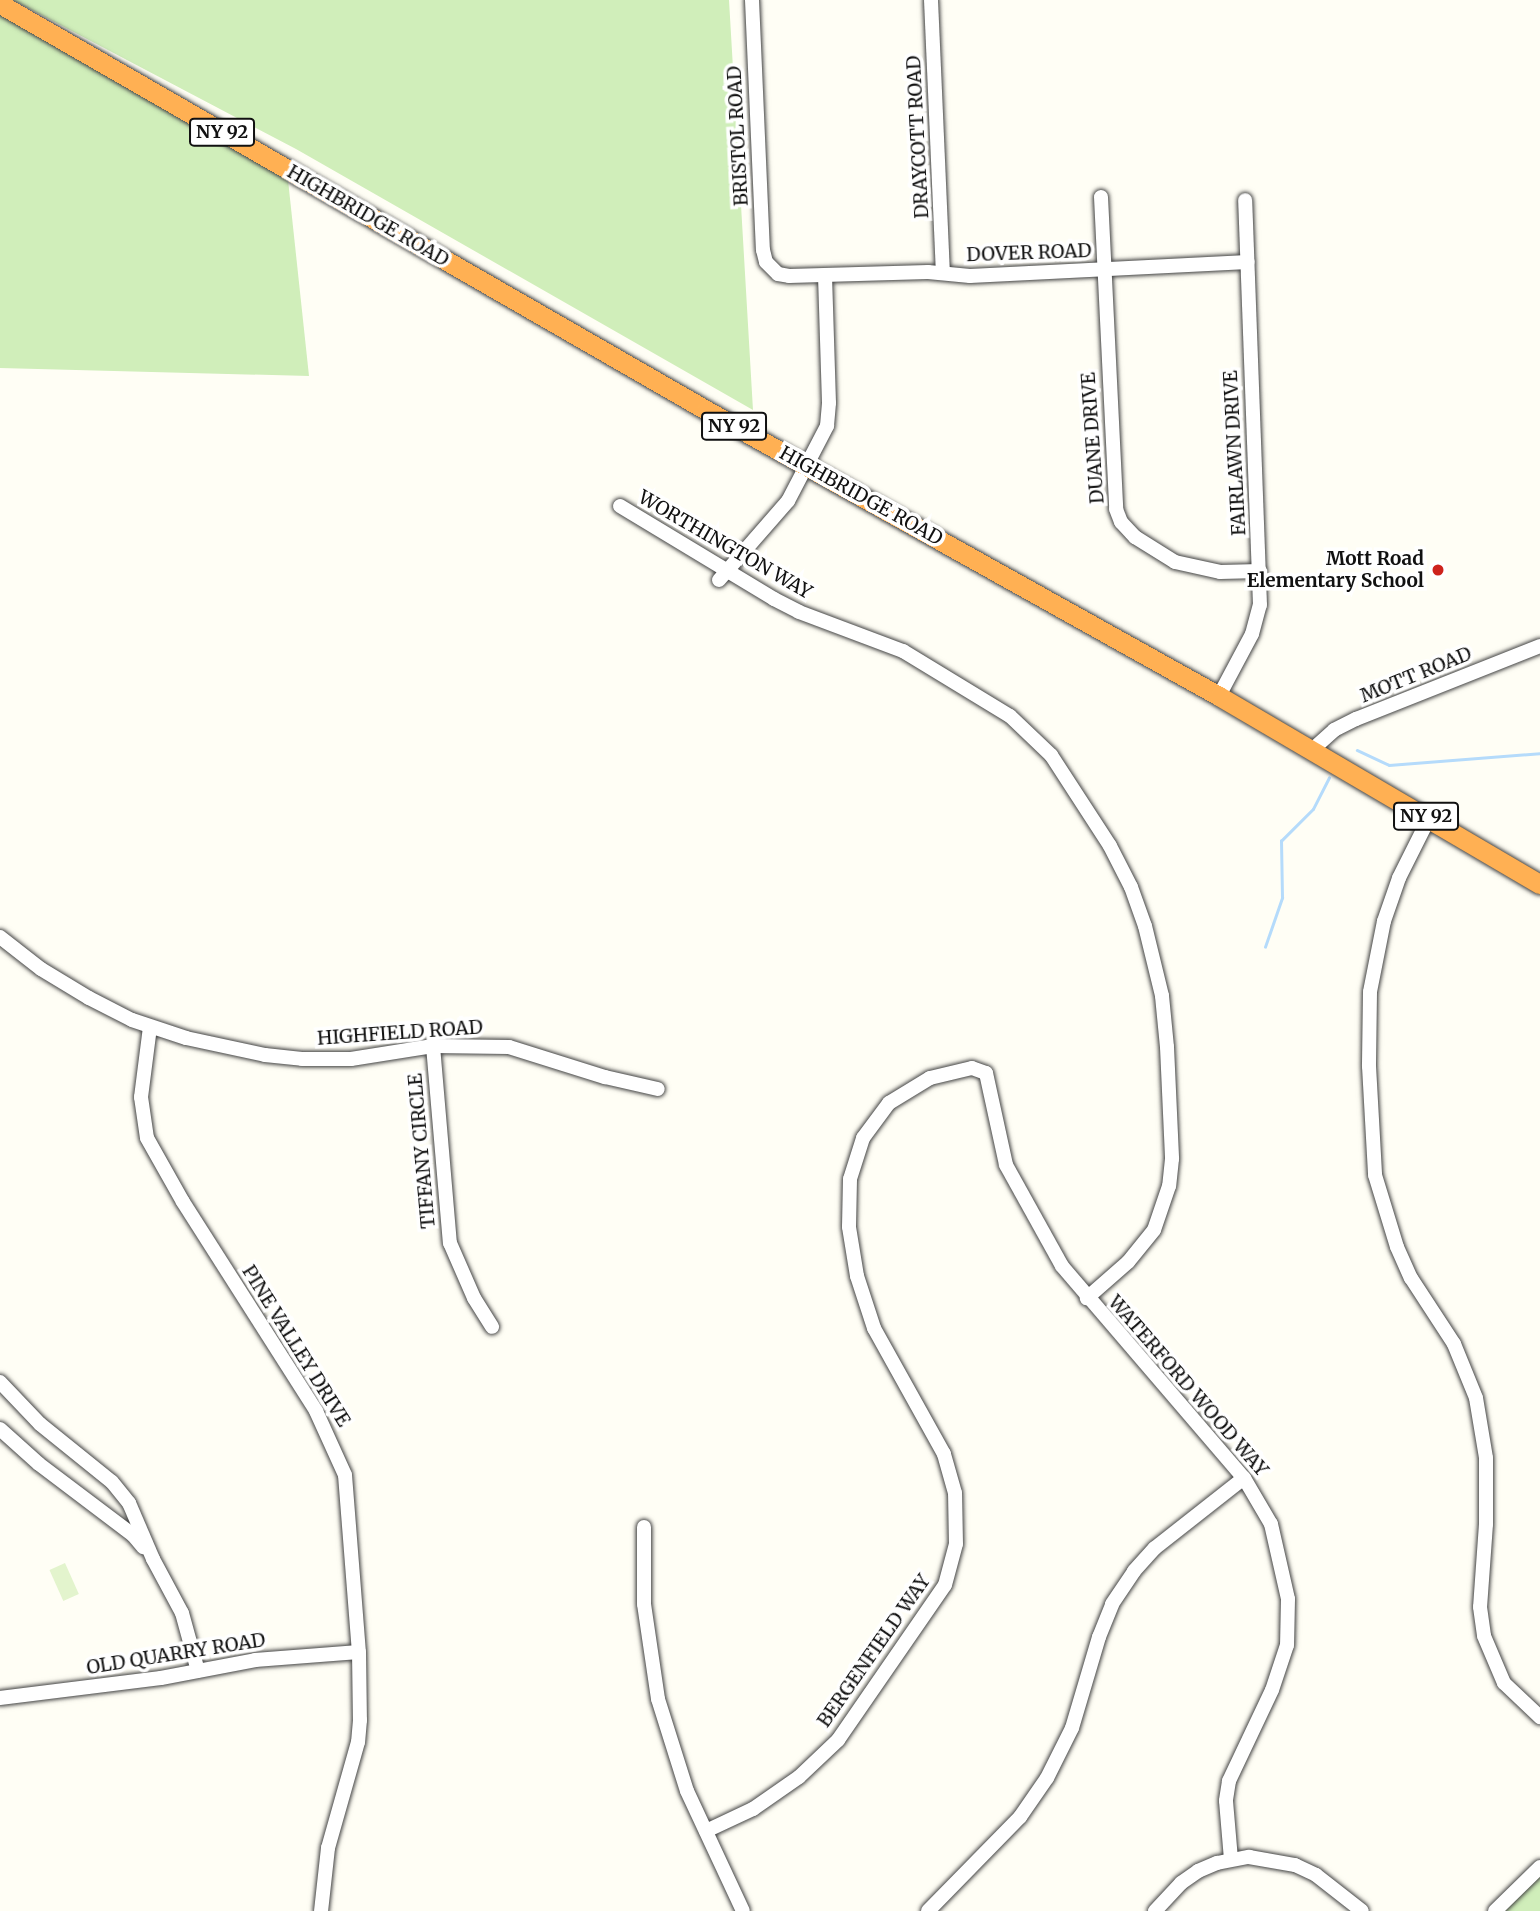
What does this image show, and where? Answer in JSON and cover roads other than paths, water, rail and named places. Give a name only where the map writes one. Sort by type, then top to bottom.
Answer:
[{"type":"highway","name":"HIGHBRIDGE ROAD","points":[[0,4],[807,466],[1219,696],[1540,884]]},
{"type":"street","name":"BRISTOL ROAD","points":[[751,0],[763,250],[771,269]]},
{"type":"street","name":"DRAYCOTT ROAD","points":[[931,0],[943,272]]},
{"type":"street","name":"DUANE DRIVE","points":[[1101,197],[1113,492],[1121,522],[1148,548],[1192,568],[1220,572],[1260,571]]},
{"type":"street","name":"FAIRLAWN DRIVE","points":[[1219,696],[1258,619],[1260,571],[1245,200]]},
{"type":"street","name":"DOVER ROAD","points":[[771,269],[789,276],[943,272],[971,276],[1248,262]]},
{"type":"street","points":[[723,575],[788,501],[827,426],[830,403],[824,276]]},
{"type":"street","name":"WORTHINGTON WAY","points":[[620,506],[723,575],[799,612],[903,651],[1010,716],[1034,736],[1058,764],[1103,835],[1126,877],[1145,926],[1161,996],[1167,1047],[1172,1159],[1169,1186],[1154,1230],[1128,1262],[1087,1298]]},
{"type":"street","name":"MOTT ROAD","points":[[1312,750],[1334,730],[1356,719],[1540,646]]},
{"type":"street","points":[[1429,818],[1399,878],[1384,921],[1370,992],[1369,1066],[1375,1175],[1397,1247],[1411,1278],[1454,1344],[1476,1398],[1486,1458],[1486,1524],[1480,1607],[1485,1636],[1504,1683],[1540,1717]]},
{"type":"street","name":"HIGHFIELD ROAD","points":[[0,937],[41,969],[89,998],[150,1027],[265,1055],[302,1059],[351,1059],[433,1046],[509,1047],[605,1077],[658,1089]]},
{"type":"street","name":"PINE VALLEY DRIVE","points":[[150,1027],[141,1097],[147,1138],[183,1202],[316,1411],[333,1442],[345,1475],[359,1652],[358,1742],[328,1848],[321,1911]]},
{"type":"street","name":"TIFFANY CIRCLE","points":[[433,1046],[450,1243],[474,1298],[492,1327]]},
{"type":"street","name":"BERGENFIELD WAY","points":[[706,1831],[753,1809],[799,1777],[838,1740],[945,1585],[956,1544],[955,1493],[944,1454],[874,1328],[857,1276],[849,1227],[850,1179],[863,1138],[889,1102],[930,1078],[972,1068],[986,1073]]},
{"type":"street","name":"WATERFORD WOOD WAY","points":[[986,1073],[1006,1165],[1038,1227],[1087,1298],[1244,1478],[1271,1524],[1287,1599],[1289,1630],[1278,1676],[1229,1781],[1226,1801],[1231,1859]]},
{"type":"street","points":[[0,1382],[51,1435],[121,1492],[136,1515],[153,1559],[182,1613],[198,1671]]},
{"type":"street","points":[[0,1429],[39,1464],[133,1535],[153,1559]]},
{"type":"street","points":[[928,1911],[1012,1827],[1047,1778],[1072,1728],[1098,1637],[1112,1604],[1134,1571],[1155,1548],[1244,1478]]},
{"type":"street","points":[[644,1527],[645,1604],[658,1699],[671,1749],[743,1911]]},
{"type":"street","name":"OLD QUARRY ROAD","points":[[0,1698],[291,1656],[359,1652]]},
{"type":"street","points":[[1155,1911],[1181,1883],[1198,1871],[1231,1859],[1273,1858],[1316,1875],[1362,1911]]},
{"type":"street","points":[[1495,1911],[1540,1867]]},
{"type":"waterway","points":[[1357,750],[1389,765],[1540,753]]},
{"type":"waterway","points":[[1265,947],[1282,898],[1281,841],[1313,809],[1329,778]]},
{"type":"place","name":"Mott Road Elementary School","points":[[1438,570]]}]
